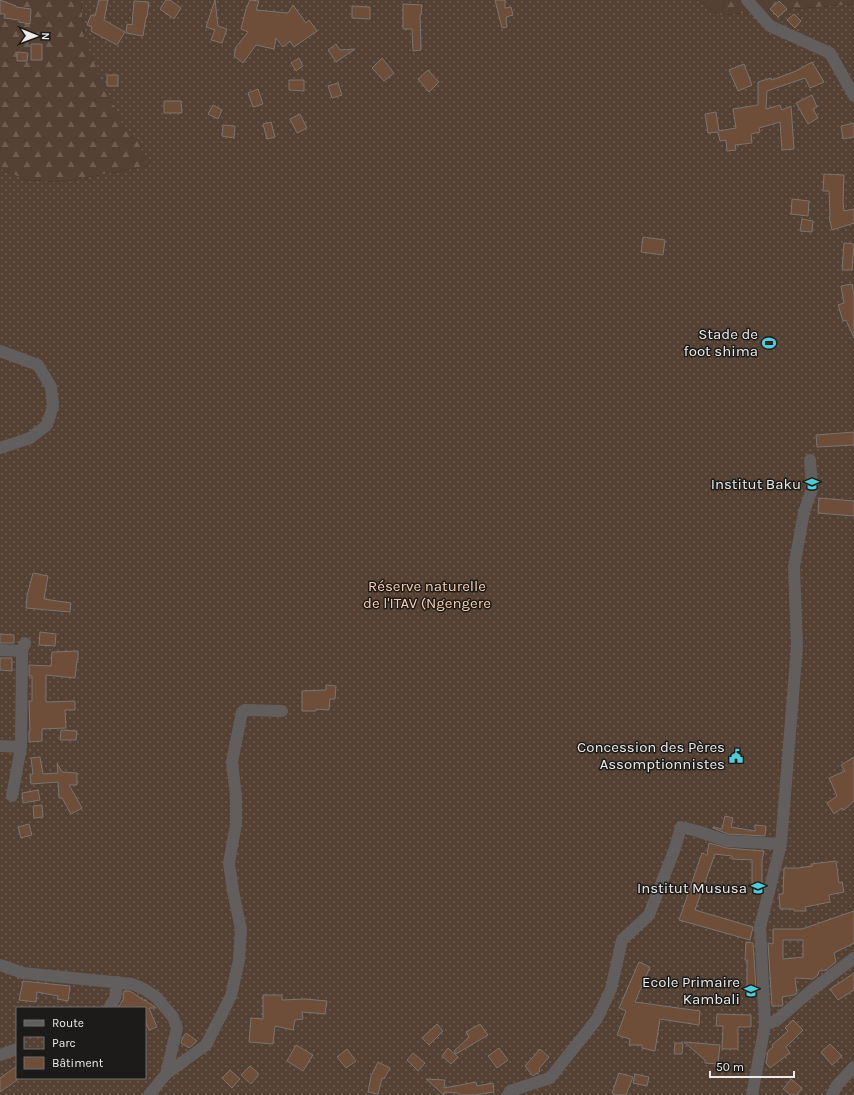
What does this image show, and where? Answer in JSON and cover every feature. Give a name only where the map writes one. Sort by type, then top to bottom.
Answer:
[{"type":"street","points":[[747,0],[770,26],[830,53],[854,96]]},
{"type":"street","points":[[0,351],[38,365],[51,387],[53,406],[47,425],[30,438],[0,448]]},
{"type":"street","points":[[752,1095],[765,1025],[760,928],[781,844],[797,646],[794,566],[804,512],[812,489],[810,460]]},
{"type":"street","points":[[0,650],[23,647],[21,747],[12,796]]},
{"type":"street","points":[[149,1095],[166,1074],[206,1045],[231,996],[239,960],[241,929],[232,891],[229,863],[236,824],[236,796],[232,762],[234,749],[242,712],[245,710],[282,711]]},
{"type":"street","points":[[0,746],[21,747]]},
{"type":"street","points":[[508,1095],[510,1091],[550,1078],[597,1019],[611,989],[622,940],[649,915],[675,848],[680,827],[727,841],[781,844]]},
{"type":"street","points":[[765,1025],[777,1020],[813,989],[854,958]]},
{"type":"street","points":[[0,965],[23,973],[118,982],[132,984],[144,989],[156,997],[173,1017],[177,1028],[166,1074]]},
{"type":"street","points":[[110,1007],[115,998],[118,982]]},
{"type":"street","points":[[0,1055],[16,1049]]},
{"type":"street","points":[[832,1095],[837,1085],[854,1067]]},
{"type":"green space","points":[[0,0],[81,0],[84,37],[122,124],[136,136],[148,166],[62,182],[27,180],[0,169]]},
{"type":"green space","name":"Réserve naturelle de l'ITAV (Ngengere","points":[[81,0],[697,0],[720,15],[854,4],[854,1095],[0,1095],[0,169],[27,180],[62,182],[148,166],[136,137],[122,124],[98,73],[84,37]]},
{"type":"green space","points":[[697,0],[725,0],[720,15]]},
{"type":"green space","points":[[725,0],[854,0],[854,4],[720,15]]},
{"type":"building","points":[[0,0],[16,7],[31,9],[30,24],[19,22],[19,20],[4,18],[5,14],[0,14]]},
{"type":"building","points":[[99,0],[108,0],[104,20],[125,32],[117,45],[91,31],[92,27],[87,25],[91,15],[95,16]]},
{"type":"building","points":[[166,0],[170,0],[181,8],[174,19],[160,9]]},
{"type":"building","points":[[215,0],[218,26],[227,29],[222,43],[211,40],[215,30],[206,27]]},
{"type":"building","points":[[250,0],[259,1],[256,10],[288,13],[293,5],[306,23],[309,20],[317,31],[294,47],[290,41],[283,47],[276,38],[274,49],[256,45],[243,63],[234,56],[236,47],[248,32],[241,29]]},
{"type":"building","points":[[495,0],[505,0],[505,8],[511,7],[513,15],[506,17],[507,27],[502,28]]},
{"type":"building","points":[[134,1],[149,2],[143,36],[126,33],[127,24],[132,25]]},
{"type":"building","points":[[779,1],[787,9],[778,17],[770,9]]},
{"type":"building","points":[[403,4],[422,5],[420,15],[421,50],[413,51],[412,29],[403,29]]},
{"type":"building","points":[[352,6],[370,7],[370,19],[352,18]]},
{"type":"building","points":[[794,14],[801,21],[795,28],[787,20]]},
{"type":"building","points":[[31,44],[42,44],[42,60],[31,60]]},
{"type":"building","points":[[336,44],[340,50],[355,49],[336,62],[328,50]]},
{"type":"building","points":[[17,52],[28,53],[27,61],[17,61]]},
{"type":"building","points":[[299,58],[303,66],[296,71],[291,63]]},
{"type":"building","points":[[382,58],[394,73],[384,81],[372,68]]},
{"type":"building","points":[[812,62],[824,82],[810,88],[805,78],[767,91],[766,109],[780,105],[782,110],[791,106],[794,149],[782,150],[780,122],[759,128],[760,132],[751,134],[752,143],[735,145],[736,150],[727,151],[726,140],[720,141],[718,132],[708,133],[705,114],[716,112],[719,131],[736,128],[733,109],[758,105],[758,82],[771,78],[772,80],[796,71]]},
{"type":"building","points":[[744,64],[752,85],[738,91],[729,70]]},
{"type":"building","points":[[428,70],[439,82],[429,92],[418,79]]},
{"type":"building","points":[[107,75],[118,75],[118,86],[107,86]]},
{"type":"building","points":[[289,80],[304,80],[304,91],[289,90]]},
{"type":"building","points":[[338,83],[342,95],[332,98],[328,86]]},
{"type":"building","points":[[258,89],[263,104],[253,107],[248,93]]},
{"type":"building","points":[[812,95],[817,107],[813,109],[818,118],[808,124],[796,103]]},
{"type":"building","points":[[164,101],[181,101],[182,113],[164,113]]},
{"type":"building","points":[[213,105],[222,110],[218,119],[208,114]]},
{"type":"building","points":[[300,114],[307,128],[297,133],[290,119]]},
{"type":"building","points":[[271,122],[275,137],[267,139],[263,124]]},
{"type":"building","points":[[854,123],[854,137],[843,139],[841,126]]},
{"type":"building","points":[[223,125],[235,126],[234,138],[222,136]]},
{"type":"building","points":[[824,174],[844,175],[844,211],[854,209],[854,223],[832,230],[829,217],[829,191],[823,191]]},
{"type":"building","points":[[792,199],[809,201],[808,216],[791,214]]},
{"type":"building","points":[[802,219],[813,221],[812,232],[800,231]]},
{"type":"building","points":[[643,237],[665,240],[663,255],[641,252]]},
{"type":"building","points":[[844,243],[854,244],[852,270],[842,270]]},
{"type":"building","points":[[852,284],[854,296],[854,338],[846,320],[843,321],[838,305],[844,303],[841,286]]},
{"type":"building","points":[[854,432],[854,445],[817,447],[816,435]]},
{"type":"building","points":[[819,498],[854,501],[854,516],[818,513]]},
{"type":"building","points":[[33,573],[48,576],[44,599],[71,603],[70,612],[26,608],[27,596]]},
{"type":"building","points":[[40,632],[56,634],[55,646],[39,645]]},
{"type":"building","points":[[0,634],[14,635],[14,643],[0,643]]},
{"type":"building","points":[[78,651],[75,678],[46,675],[46,702],[75,701],[75,710],[65,710],[66,728],[42,729],[42,741],[29,742],[29,701],[32,701],[32,676],[29,676],[29,665],[51,666],[52,652]]},
{"type":"building","points":[[0,658],[12,658],[12,671],[0,670]]},
{"type":"building","points":[[326,685],[336,686],[335,699],[330,699],[329,710],[316,709],[316,711],[302,711],[302,691],[326,690]]},
{"type":"building","points":[[61,730],[77,731],[76,740],[60,740]]},
{"type":"building","points":[[40,757],[43,774],[58,773],[57,763],[62,772],[77,773],[77,785],[69,785],[82,808],[71,814],[62,798],[59,798],[58,782],[31,784],[30,775],[33,774],[31,758]]},
{"type":"building","points":[[854,757],[854,801],[844,810],[842,808],[834,814],[827,803],[837,796],[829,778],[845,771],[841,765]]},
{"type":"building","points":[[38,790],[40,800],[23,803],[22,793]]},
{"type":"building","points":[[42,805],[43,817],[34,818],[33,806]]},
{"type":"building","points":[[725,816],[733,818],[731,827],[755,831],[755,825],[766,826],[765,836],[728,834],[713,828],[722,829]]},
{"type":"building","points":[[29,824],[32,835],[21,838],[18,827]]},
{"type":"building","points":[[709,843],[727,848],[764,851],[762,861],[762,887],[752,887],[752,860],[732,859],[732,856],[715,854],[695,910],[753,927],[750,940],[679,920],[702,853],[707,855]]},
{"type":"building","points":[[836,861],[839,883],[842,882],[844,892],[829,895],[830,902],[805,907],[806,911],[780,909],[779,894],[783,894],[784,868],[798,868],[812,866],[811,864]]},
{"type":"building","points":[[854,911],[854,943],[834,953],[836,962],[826,970],[819,971],[818,975],[813,979],[795,978],[797,993],[782,997],[783,1005],[772,1006],[768,943],[773,944],[773,929],[802,929]],"holes":[[[783,940],[803,940],[803,957],[783,959]]]},
{"type":"building","points":[[746,942],[753,943],[756,989],[747,989],[747,960],[745,960]]},
{"type":"building","points":[[639,962],[650,967],[635,1002],[700,1011],[699,1025],[660,1019],[655,1051],[642,1048],[642,1045],[629,1045],[630,1039],[617,1035],[626,1011],[619,1008]]},
{"type":"building","points":[[854,973],[854,990],[838,1000],[830,989]]},
{"type":"building","points":[[23,981],[70,986],[68,1001],[57,999],[58,996],[37,992],[36,1002],[19,1000]]},
{"type":"building","points":[[124,991],[130,991],[154,1006],[156,1008],[149,1008],[157,1027],[149,1030],[146,1022],[146,1007],[119,1007],[123,998]]},
{"type":"building","points":[[263,995],[282,995],[282,1000],[305,999],[327,1001],[325,1014],[302,1012],[303,1019],[295,1020],[293,1030],[275,1026],[273,1044],[249,1042],[251,1018],[263,1019]]},
{"type":"building","points":[[717,1014],[751,1015],[751,1027],[738,1027],[738,1049],[722,1049],[723,1026],[716,1026]]},
{"type":"building","points":[[793,1020],[803,1030],[786,1047],[790,1053],[770,1068],[766,1063],[768,1051],[773,1047],[772,1045],[788,1031],[785,1028]]},
{"type":"building","points":[[437,1024],[443,1031],[429,1045],[422,1038]]},
{"type":"building","points":[[480,1024],[488,1035],[456,1054],[454,1051],[469,1037],[466,1032]]},
{"type":"building","points":[[186,1033],[197,1041],[189,1048],[181,1043]]},
{"type":"building","points":[[684,1042],[720,1045],[718,1064],[705,1063],[705,1060]]},
{"type":"building","points":[[675,1043],[683,1043],[682,1054],[674,1054]]},
{"type":"building","points":[[830,1044],[842,1056],[832,1065],[821,1052]]},
{"type":"building","points":[[296,1045],[313,1055],[303,1071],[287,1061]]},
{"type":"building","points":[[448,1048],[458,1057],[451,1064],[442,1056]]},
{"type":"building","points":[[499,1048],[508,1060],[497,1068],[488,1056]]},
{"type":"building","points":[[347,1049],[356,1061],[346,1068],[337,1057]]},
{"type":"building","points":[[540,1049],[549,1057],[539,1069],[540,1071],[533,1076],[525,1066]]},
{"type":"building","points":[[413,1053],[425,1063],[418,1071],[407,1060]]},
{"type":"building","points":[[378,1062],[390,1068],[384,1079],[382,1078],[378,1094],[368,1092],[371,1076]]},
{"type":"building","points":[[250,1066],[258,1073],[258,1076],[251,1084],[241,1075]]},
{"type":"building","points":[[16,1067],[17,1080],[0,1092],[0,1078]]},
{"type":"building","points":[[230,1070],[240,1079],[232,1088],[222,1078]]},
{"type":"building","points":[[619,1073],[633,1077],[626,1095],[617,1095],[612,1093]]},
{"type":"building","points":[[635,1074],[649,1077],[647,1086],[633,1083]]},
{"type":"building","points":[[426,1079],[445,1080],[444,1088],[476,1082],[477,1086],[493,1083],[494,1092],[474,1095],[459,1095],[458,1093],[444,1092],[444,1095]]},
{"type":"building","points":[[791,1079],[802,1088],[797,1095],[791,1095],[783,1089]]},
{"type":"place","name":"Stade de foot shima","points":[[769,343]]},
{"type":"place","name":"Institut Baku","points":[[812,484]]},
{"type":"place","name":"Concession des Pères Assomptionnistes","points":[[736,756]]},
{"type":"place","name":"Institut Mususa","points":[[758,888]]},
{"type":"place","name":"Ecole Primaire Kambali","points":[[751,991]]}]
